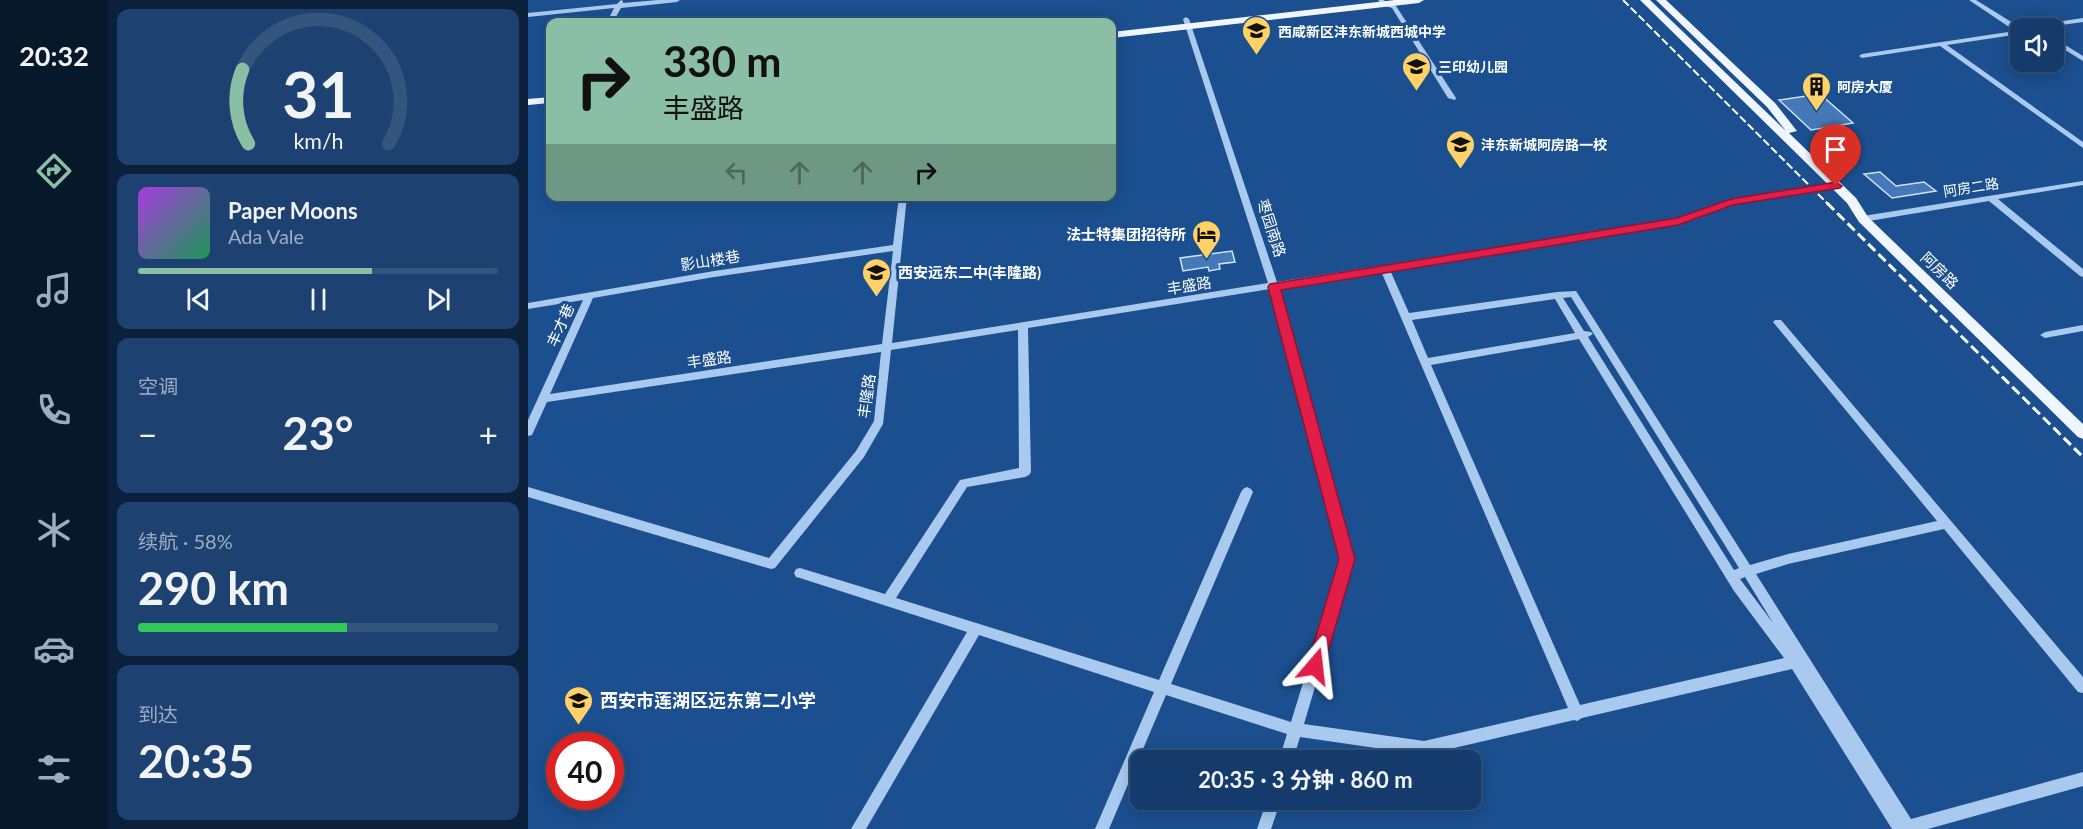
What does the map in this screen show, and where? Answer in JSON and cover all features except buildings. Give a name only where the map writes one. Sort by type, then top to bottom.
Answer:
[{"type":"main road","points":[[1116,34],[1355,0]]},
{"type":"main road","points":[[1116,27],[1188,23],[1419,0]]},
{"type":"main road","name":"阿房路","points":[[1638,0],[1748,106],[1777,128],[2083,433]]},
{"type":"main road","name":"阿房路","points":[[1645,0],[1768,114],[1796,136],[1863,200],[1866,218],[2083,422]]},
{"type":"main road","name":"阿房路","points":[[1652,0],[1768,114],[1777,128]]},
{"type":"main road","name":"阿房路","points":[[1661,0],[1771,105],[1796,136]]},
{"type":"main road","points":[[528,94],[546,92]]},
{"type":"main road","points":[[528,102],[546,100]]},
{"type":"street","points":[[528,15],[621,3],[676,0]]},
{"type":"street","points":[[1972,0],[2010,25]]},
{"type":"street","points":[[1382,2],[1394,7],[1452,98]]},
{"type":"street","points":[[612,18],[621,3]]},
{"type":"street","points":[[2064,23],[2083,20]]},
{"type":"street","name":"枣园南路","points":[[1188,23],[1274,287],[1347,559],[1289,750]]},
{"type":"street","points":[[1862,56],[2010,33]]},
{"type":"street","points":[[1941,44],[2083,146]]},
{"type":"street","points":[[2064,47],[2083,60]]},
{"type":"street","name":"阿房二路","points":[[1866,218],[2083,183]]},
{"type":"street","name":"丰盛路","points":[[543,399],[1274,287],[1678,221],[1731,202],[1836,186]]},
{"type":"street","points":[[1991,198],[2083,274]]},
{"type":"street","name":"丰隆路","points":[[528,492],[771,564],[873,435],[882,406],[903,201]]},
{"type":"street","name":"影山楼巷","points":[[528,306],[714,274],[898,248]]},
{"type":"street","points":[[1385,269],[1576,714]]},
{"type":"street","points":[[1406,317],[1573,292],[1748,572],[1799,661],[1903,828],[2083,779]]},
{"type":"street","name":"丰才巷","points":[[528,432],[590,295]]},
{"type":"street","points":[[1557,295],[1731,576],[1799,661]]},
{"type":"street","points":[[1778,322],[2083,687]]},
{"type":"street","points":[[888,600],[964,483],[1024,472],[1023,326]]},
{"type":"street","points":[[2045,335],[2083,328]]},
{"type":"street","points":[[1425,362],[1598,332]]},
{"type":"street","points":[[1603,370],[1619,367]]},
{"type":"street","points":[[1630,412],[1646,409]]},
{"type":"street","points":[[1670,478],[1687,475]]},
{"type":"street","points":[[1102,829],[1247,492]]},
{"type":"street","points":[[1731,576],[1788,559],[1946,524]]},
{"type":"street","points":[[800,573],[1296,730],[1424,748],[1799,661]]},
{"type":"street","points":[[858,829],[976,628]]},
{"type":"street","points":[[1264,829],[1271,810]]},
{"type":"railway","points":[[1623,0],[1829,205]]},
{"type":"railway","points":[[1827,203],[2083,457]]},
{"type":"place","name":"西咸新区沣东新城西城中学","points":[[1257,56]]},
{"type":"place","name":"三印幼儿园","points":[[1417,92]]},
{"type":"place","name":"阿房大厦","points":[[1816,112]]},
{"type":"place","name":"沣东新城阿房路一校","points":[[1460,170]]},
{"type":"place","name":"法士特集团招待所","points":[[1207,260]]},
{"type":"place","name":"西安远东二中(丰隆路)","points":[[877,298]]},
{"type":"place","name":"西安市莲湖区远东第二小学","points":[[579,726]]},
{"type":"route","points":[[1315,666],[1347,559],[1274,287],[1678,221],[1731,202],[1836,186]]}]
